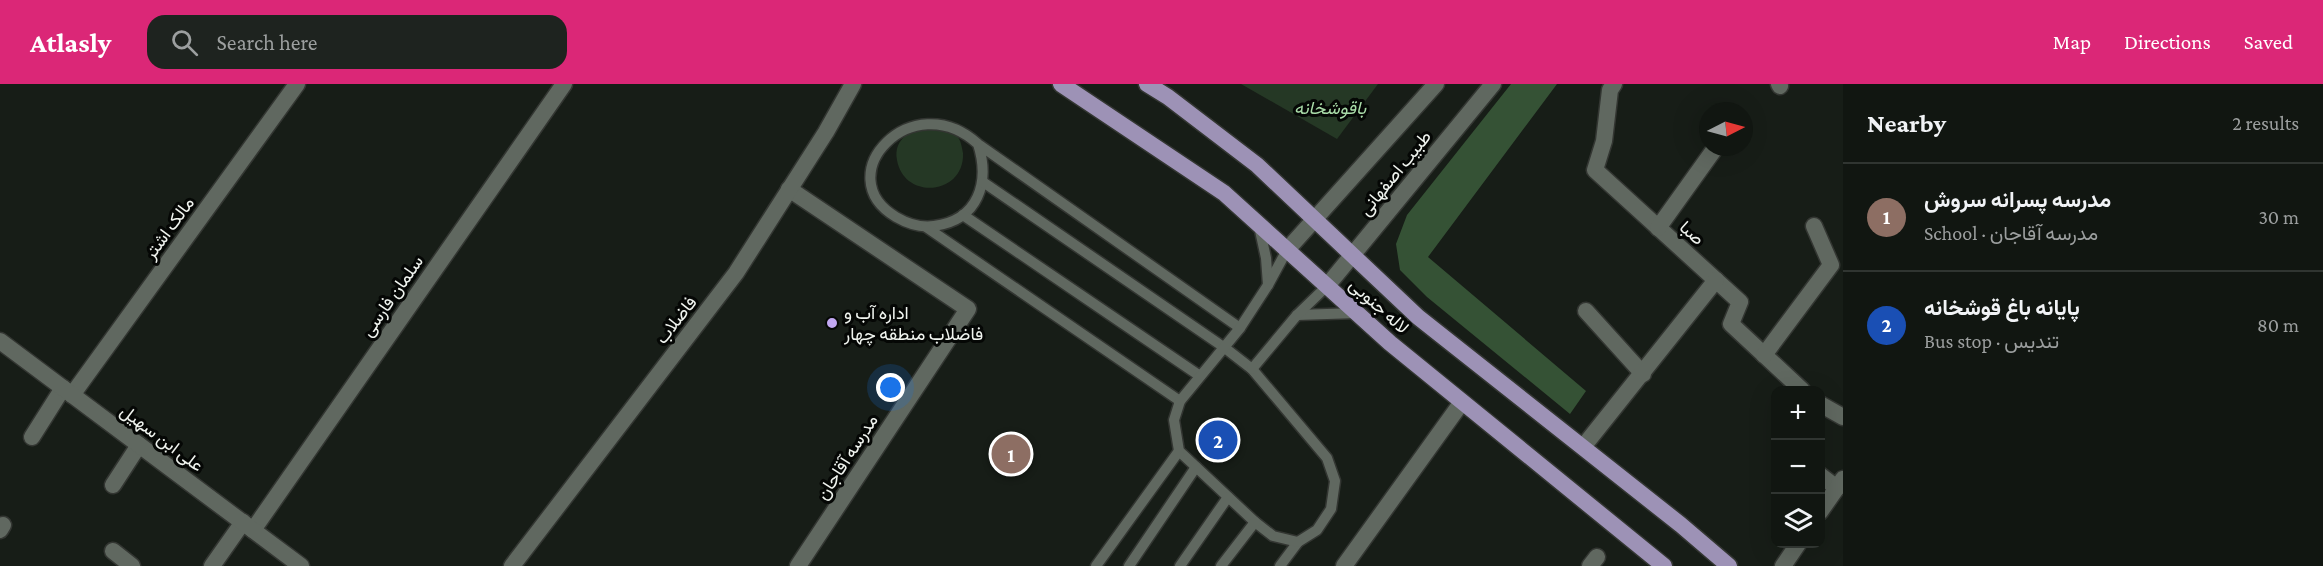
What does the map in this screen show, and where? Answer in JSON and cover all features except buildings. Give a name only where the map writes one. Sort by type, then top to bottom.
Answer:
[{"type":"main road","name":"لاله جنوبی","points":[[1061,84],[1224,193],[1390,343],[1664,566]]},
{"type":"main road","name":"لاله جنوبی","points":[[1147,84],[1168,97],[1257,165],[1418,317],[1729,566]]},
{"type":"street","name":"مالک اشتر","points":[[32,437],[297,84]]},
{"type":"street","name":"سلمان فارسی","points":[[212,566],[248,526],[564,84]]},
{"type":"street","name":"فاضلاب","points":[[512,566],[736,273],[853,84]]},
{"type":"street","name":"طبیب اصفهانی","points":[[1287,250],[1436,84]]},
{"type":"street","name":"طبیب اصفهانی","points":[[1327,286],[1493,84]]},
{"type":"street","name":"صبا","points":[[1614,84],[1610,90],[1604,141],[1595,170],[1740,303],[1731,324],[1798,386]]},
{"type":"street","points":[[1658,228],[1710,156]]},
{"type":"street","name":"مدرسه آقاجان","points":[[789,189],[968,309],[798,566]]},
{"type":"street","points":[[1764,355],[1831,265],[1814,226]]},
{"type":"street","points":[[1583,447],[1716,280]]},
{"type":"street","points":[[1586,311],[1643,374]]},
{"type":"street","name":"علی ابن سهیل","points":[[0,341],[296,564]]},
{"type":"street","points":[[1344,566],[1462,402]]},
{"type":"street","points":[[1825,406],[1843,417]]},
{"type":"street","points":[[113,484],[139,445]]},
{"type":"street","points":[[1825,477],[1840,484],[1825,506]]},
{"type":"street","points":[[1783,566],[1795,548]]},
{"type":"street","points":[[113,551],[132,566]]},
{"type":"lane","points":[[978,144],[984,162],[983,182],[976,200],[963,215],[946,225],[927,227],[907,224],[890,214],[879,200],[872,183],[871,165],[875,148],[885,132],[899,121],[911,116],[933,114],[951,118],[966,128],[978,144],[1240,328]]},
{"type":"lane","points":[[983,182],[1225,348],[1252,369],[1328,458],[1335,481],[1331,509],[1317,530],[1298,542],[1280,566]]},
{"type":"lane","points":[[963,215],[1200,376]]},
{"type":"lane","points":[[1258,223],[1266,258],[1268,285]]},
{"type":"lane","points":[[927,227],[1180,401]]},
{"type":"lane","points":[[1287,250],[1240,328],[1180,401],[1174,420],[1179,451],[1254,522],[1274,536],[1298,542]]},
{"type":"lane","points":[[1252,369],[1297,315],[1327,286]]},
{"type":"lane","points":[[1297,315],[1357,313]]},
{"type":"lane","points":[[1096,566],[1179,451]]},
{"type":"lane","points":[[1129,566],[1196,467]]},
{"type":"lane","points":[[1180,566],[1228,497]]},
{"type":"lane","points":[[1221,566],[1254,522]]},
{"type":"green space","name":"باقوشخانه","points":[[1241,84],[1378,84],[1337,139]]},
{"type":"green space","points":[[1511,84],[1557,84],[1428,257],[1586,391],[1570,414],[1427,297],[1400,270],[1396,244],[1407,215]]},
{"type":"green space","points":[[928,121],[954,134],[959,140],[963,153],[961,167],[955,178],[933,188],[921,187],[911,182],[902,173],[897,160],[898,146],[901,141],[910,132]]},
{"type":"place","name":"اداره آب و فاضلاب منطقه چهار","points":[[832,323]]},
{"type":"place","name":"پایانه باغ قوشخانه","points":[[1218,440]]},
{"type":"place","name":"مدرسه پسرانه سروش","points":[[1011,454]]}]
